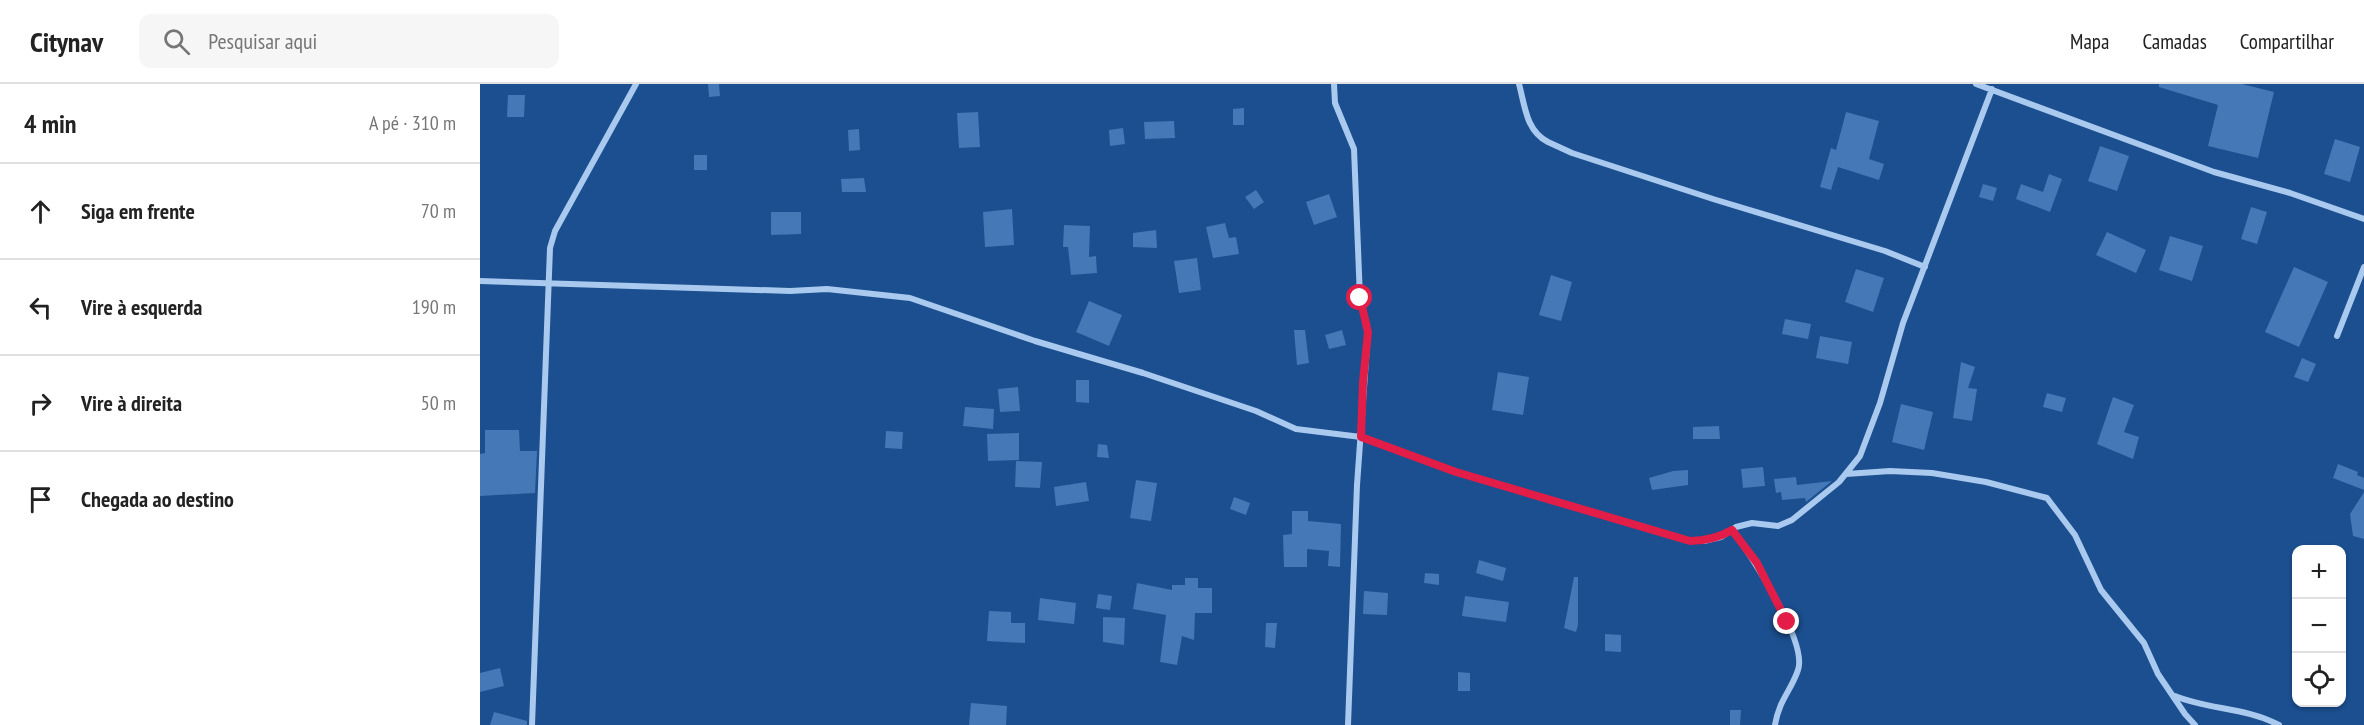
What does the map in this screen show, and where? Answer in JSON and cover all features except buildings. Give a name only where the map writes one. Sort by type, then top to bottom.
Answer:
[{"type":"street","points":[[532,725],[550,248],[555,231],[636,84]]},
{"type":"street","points":[[1334,84],[1335,103],[1354,148],[1360,298],[1368,332],[1357,485],[1348,725]]},
{"type":"street","points":[[1519,84],[1531,128],[1538,137],[1548,142],[1631,172],[1885,251],[1925,267]]},
{"type":"street","points":[[1976,84],[1984,85],[2214,172],[2364,219]]},
{"type":"street","points":[[480,280],[790,291],[827,288],[910,298],[1035,341],[1155,376],[1256,411],[1296,429],[1361,437],[1456,472],[1690,541],[1704,541],[1720,537],[1752,523],[1778,526],[1792,520],[1839,483],[1860,456],[1880,403],[1903,323],[1992,89]]},
{"type":"street","points":[[2337,336],[2364,267]]},
{"type":"street","points":[[1846,474],[1890,471],[1932,473],[2047,498],[2074,535],[2101,590],[2144,643],[2158,674],[2195,725]]},
{"type":"street","points":[[1732,530],[1757,563],[1787,622],[1800,658],[1798,670],[1778,706],[1774,725]]},
{"type":"street","points":[[2175,696],[2195,704],[2256,713],[2278,725]]},
{"type":"route","points":[[1360,298],[1368,332],[1361,437],[1456,472],[1690,541],[1704,541],[1720,537],[1732,530],[1757,563],[1787,622]]}]
